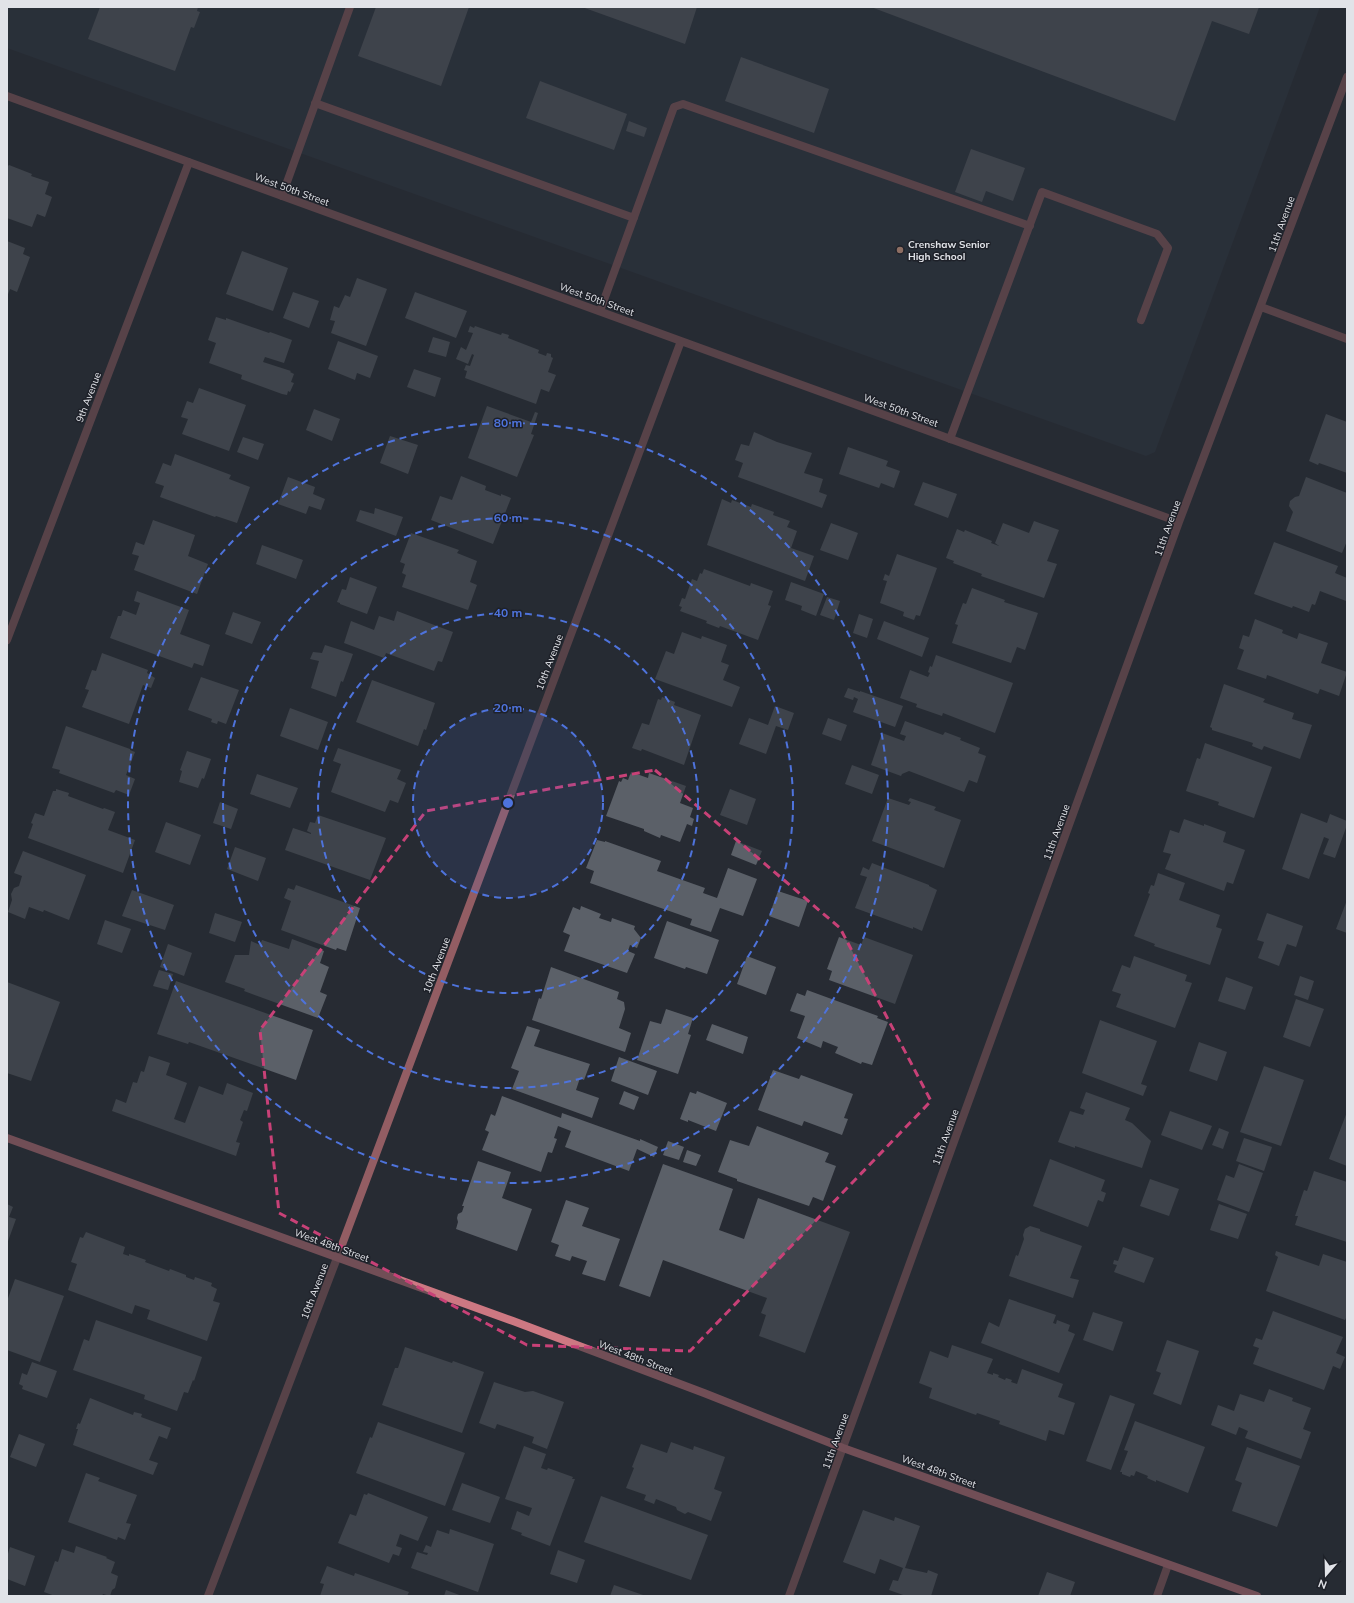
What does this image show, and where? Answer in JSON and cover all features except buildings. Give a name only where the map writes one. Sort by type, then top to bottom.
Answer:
[{"type":"street","points":[[282,196],[350,7]]},
{"type":"street","name":"11th Avenue","points":[[789,1596],[1179,522],[1347,77]]},
{"type":"street","name":"West 50th Street","points":[[7,96],[1179,522]]},
{"type":"street","points":[[315,103],[634,218]]},
{"type":"street","points":[[600,311],[674,107],[683,104],[1030,226]]},
{"type":"street","name":"9th Avenue","points":[[7,640],[188,162]]},
{"type":"street","points":[[950,439],[1042,192],[1157,234],[1168,248],[1141,320]]},
{"type":"street","points":[[1261,307],[1347,339]]},
{"type":"street","name":"10th Avenue","points":[[208,1596],[337,1258],[681,341]]},
{"type":"street","name":"West 48th Street","points":[[7,1138],[520,1324],[696,1390],[843,1448],[1257,1596]]},
{"type":"street","points":[[1157,1596],[1168,1565]]},
{"type":"highlighted area","points":[[655,770],[840,928],[931,1101],[690,1351],[527,1345],[279,1213],[260,1030],[426,811]]},
{"type":"shaded area","name":"Crenshaw Senior High School","points":[[7,7],[1320,7],[1155,452],[1146,456],[7,48]]},
{"type":"place","name":"Crenshaw Senior High School","points":[[900,250]]}]
